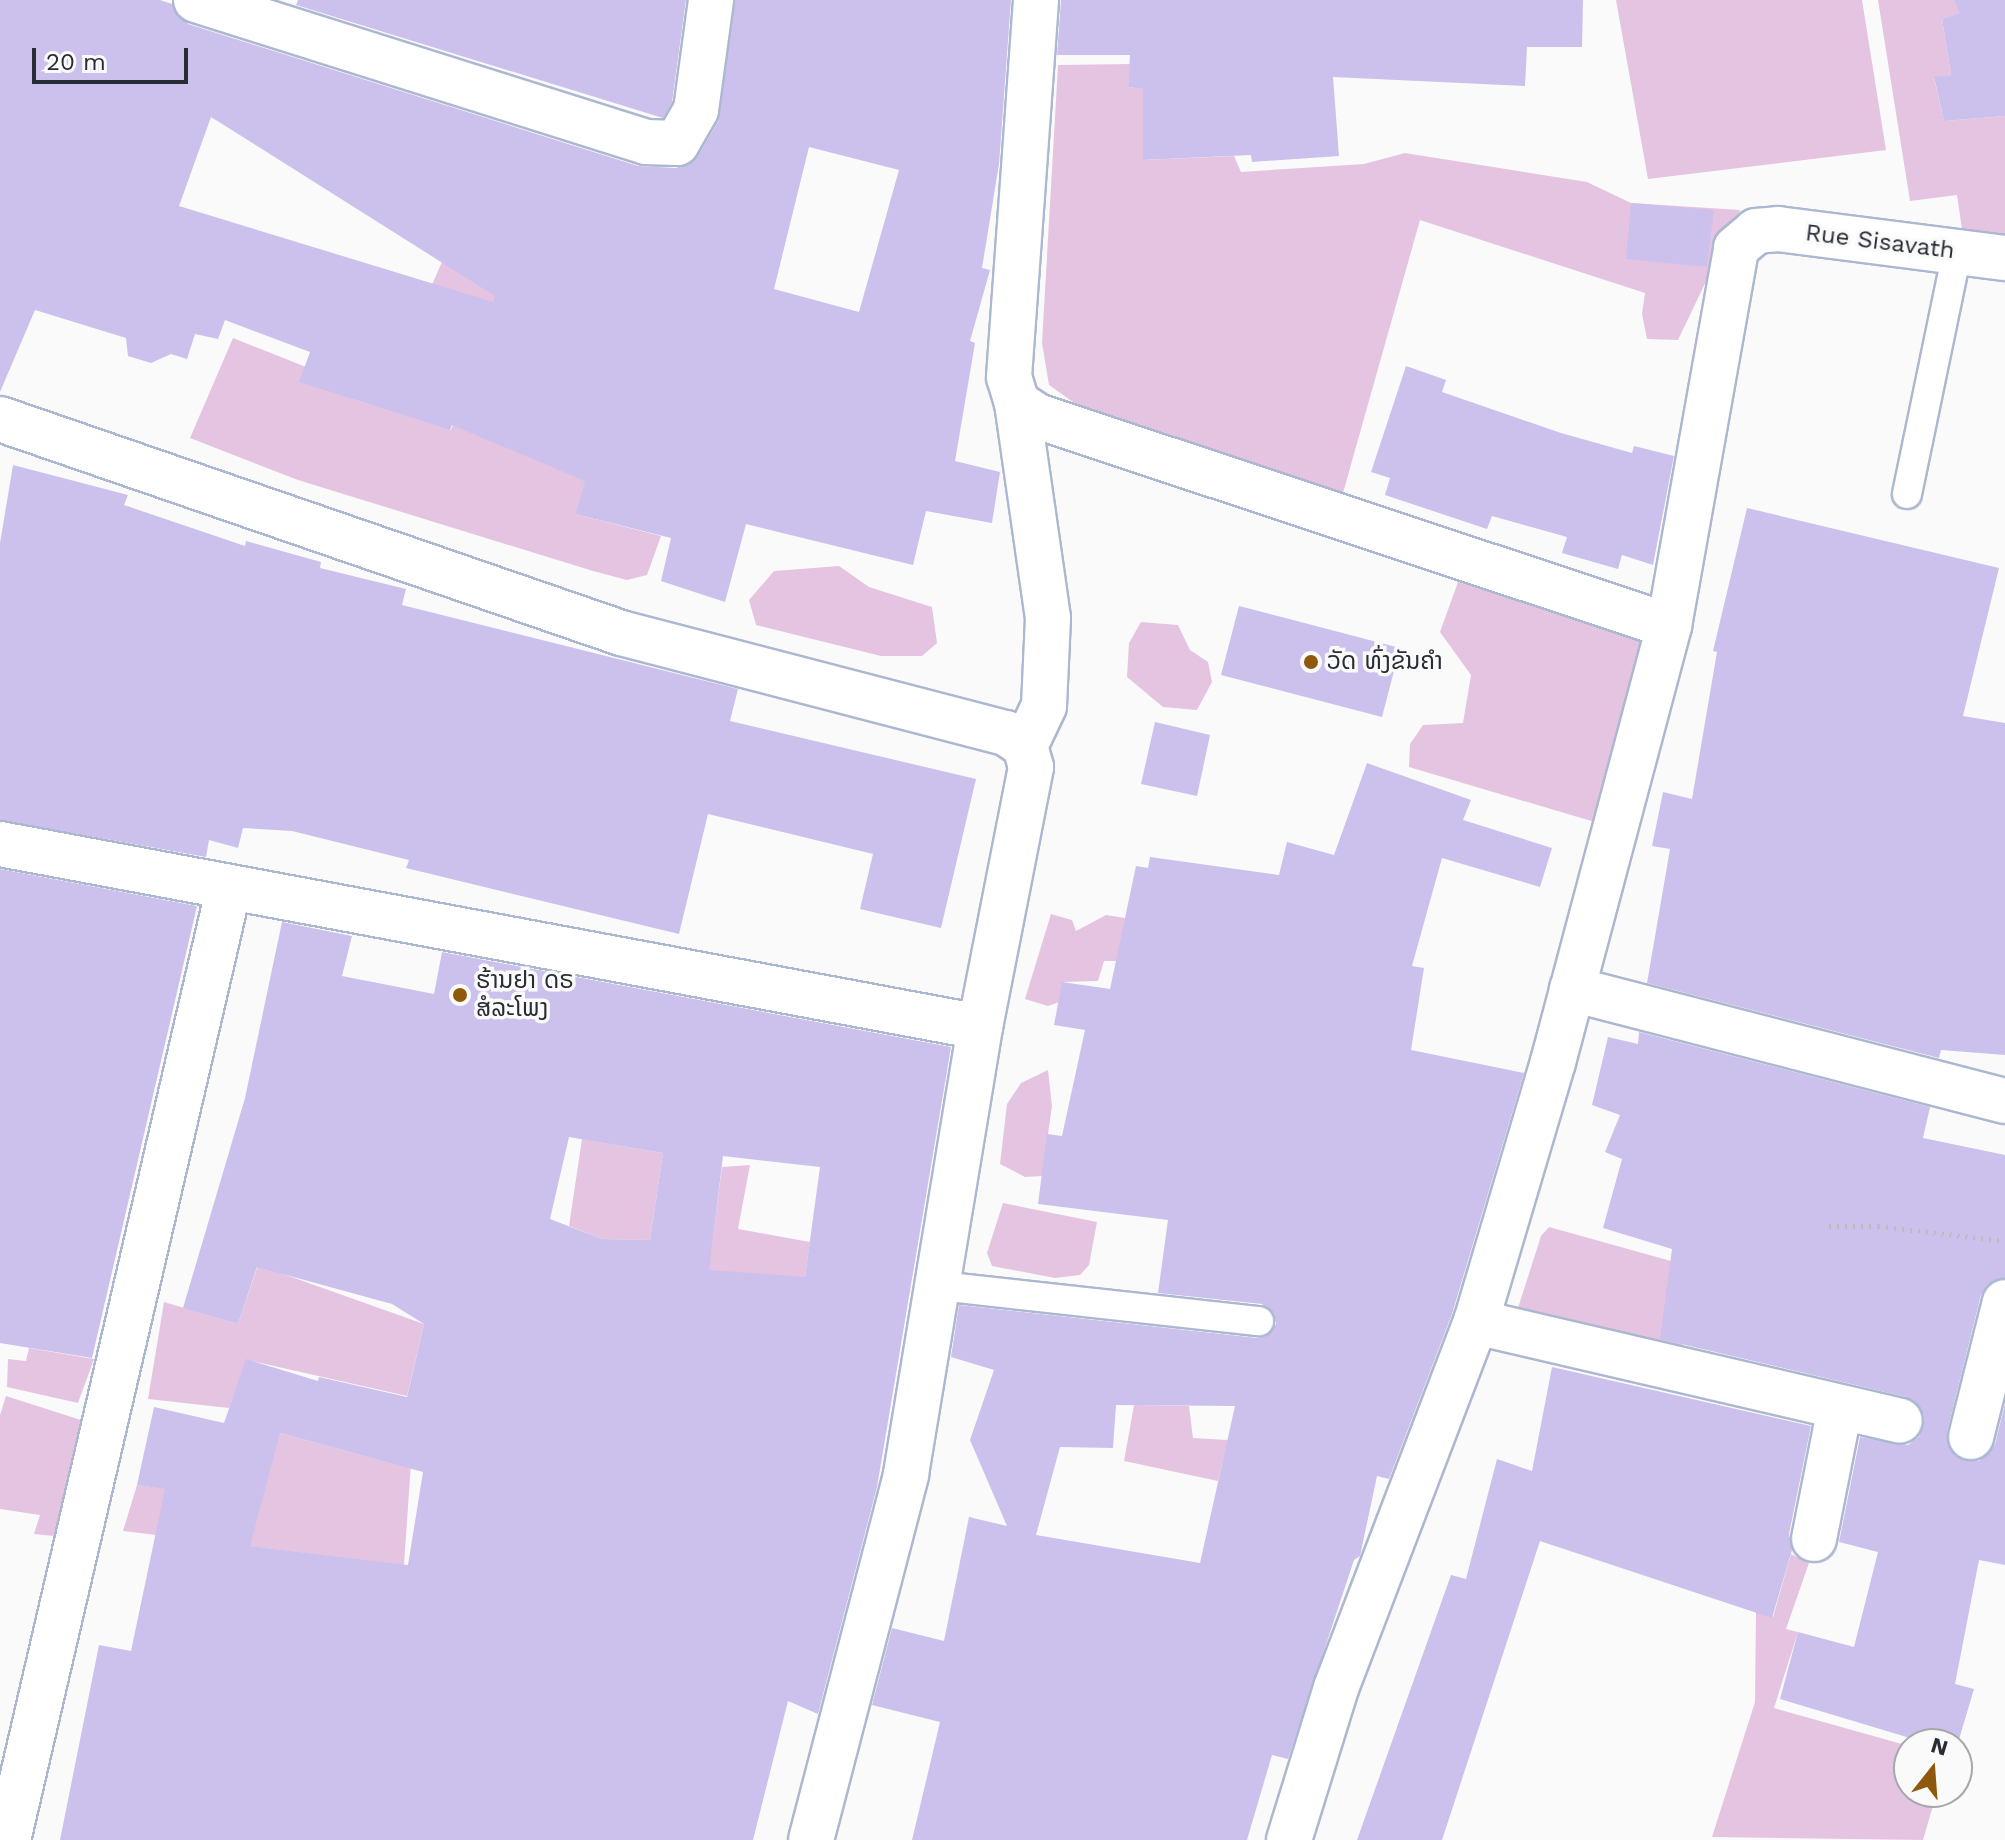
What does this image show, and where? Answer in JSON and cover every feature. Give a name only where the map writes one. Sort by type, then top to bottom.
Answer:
[{"type":"street","points":[[196,0],[646,142],[677,143],[696,110],[711,0]]},
{"type":"street","points":[[1025,746],[1044,706],[1048,618],[1017,403],[1009,377],[1036,0]]},
{"type":"street","name":"Rue Sisavath","points":[[1669,626],[1736,248],[1756,231],[1778,229],[2005,258]]},
{"type":"street","points":[[1017,403],[1037,416],[1669,626],[1572,989],[1476,1322],[1336,1688],[1289,1840]]},
{"type":"street","points":[[0,419],[621,633],[1006,733],[1025,746],[1031,767],[980,1027],[940,1286],[906,1474],[811,1840]]},
{"type":"street","points":[[0,844],[980,1027]]},
{"type":"street","points":[[8,1840],[229,887]]},
{"type":"street","points":[[1572,989],[2005,1101]]},
{"type":"street","points":[[1971,1437],[2005,1302]]},
{"type":"street","points":[[1476,1322],[1900,1421]]},
{"type":"street","points":[[1814,1539],[1840,1408]]},
{"type":"lane","points":[[1907,494],[1957,252]]},
{"type":"lane","points":[[940,1286],[1259,1321]]},
{"type":"path","points":[[1829,1226],[1878,1226],[2005,1241]]},
{"type":"shaded area","points":[[1616,0],[1862,0],[1886,150],[1648,179]]},
{"type":"shaded area","points":[[1878,0],[2003,0],[1942,19],[1951,75],[1934,78],[1944,121],[2005,116],[2005,237],[1963,236],[1957,195],[1910,201]]},
{"type":"shaded area","points":[[1130,64],[1128,87],[1166,91],[1143,105],[1144,160],[1234,156],[1241,172],[1364,164],[1405,153],[1587,182],[1631,203],[1740,210],[1678,340],[1647,339],[1642,314],[1645,293],[1420,220],[1343,493],[1083,409],[1049,385],[1042,343],[1058,65]]},
{"type":"shaded area","points":[[450,244],[611,400],[575,514],[661,536],[647,575],[627,580],[593,571],[298,480],[190,438],[233,338],[341,381],[353,399],[451,430],[490,320],[426,298]]},
{"type":"shaded area","points":[[839,566],[869,587],[932,607],[937,643],[922,656],[881,656],[756,625],[749,600],[774,571]]},
{"type":"shaded area","points":[[1458,582],[1645,640],[1598,823],[1409,767],[1410,744],[1423,725],[1463,723],[1471,675],[1440,632]]},
{"type":"shaded area","points":[[1141,622],[1178,625],[1190,650],[1208,662],[1212,682],[1197,710],[1163,707],[1127,677],[1129,643]]},
{"type":"shaded area","points":[[1051,914],[1072,920],[1076,931],[1106,915],[1125,918],[1121,961],[1104,961],[1098,981],[1063,982],[1059,1002],[1048,1006],[1025,999]]},
{"type":"shaded area","points":[[1048,1070],[1052,1106],[1042,1176],[1025,1177],[1000,1164],[1007,1104],[1021,1083]]},
{"type":"shaded area","points":[[582,1139],[663,1153],[650,1240],[711,1251],[722,1167],[750,1165],[738,1229],[810,1242],[805,1277],[749,1365],[649,1240],[602,1239],[569,1226]]},
{"type":"shaded area","points":[[1003,1203],[1097,1222],[1089,1265],[1080,1275],[1055,1278],[992,1266],[987,1253]]},
{"type":"shaded area","points":[[1549,1227],[1671,1261],[1693,1320],[1679,1353],[1525,1320],[1518,1308],[1541,1236]]},
{"type":"shaded area","points":[[258,1265],[424,1324],[407,1396],[247,1360],[229,1408],[148,1399],[164,1302],[238,1324]]},
{"type":"shaded area","points":[[29,1348],[94,1359],[78,1403],[7,1387],[8,1359],[26,1361]]},
{"type":"shaded area","points":[[6,1396],[84,1421],[54,1536],[34,1534],[40,1515],[0,1509],[0,1415]]},
{"type":"shaded area","points":[[392,1405],[415,1405],[404,1565],[123,1531],[137,1485],[209,1494],[280,1433],[387,1462]]},
{"type":"shaded area","points":[[1134,1405],[1189,1406],[1193,1438],[1228,1440],[1218,1481],[1124,1461]]},
{"type":"shaded area","points":[[1791,1554],[1809,1563],[1786,1629],[1798,1632],[1774,1708],[1893,1741],[1893,1808],[1932,1808],[1923,1840],[1712,1837],[1755,1702],[1756,1612],[1773,1617]]},
{"type":"building","points":[[0,0],[160,0],[172,4],[188,24],[638,166],[676,168],[698,156],[718,122],[735,0],[1011,0],[999,164],[982,268],[990,270],[970,341],[975,343],[955,461],[1000,472],[992,523],[926,511],[913,565],[746,524],[725,602],[661,581],[671,538],[575,514],[585,481],[452,425],[450,430],[299,382],[310,352],[225,320],[218,339],[195,334],[187,359],[171,354],[151,363],[128,356],[126,338],[35,310],[0,392]],"holes":[[[211,117],[495,296],[493,302],[179,206]],[[809,147],[899,170],[859,312],[774,289]]]},
{"type":"building","points":[[298,0],[686,0],[672,102],[663,118],[296,5]]},
{"type":"building","points":[[1061,0],[1583,0],[1582,47],[1527,47],[1525,86],[1333,77],[1339,156],[1252,162],[1251,155],[1143,160],[1143,89],[1128,87],[1130,55],[1057,55]]},
{"type":"building","points":[[1954,0],[2005,0],[2005,116],[1944,121],[1934,77],[1951,75],[1942,19],[1960,13]]},
{"type":"building","points":[[1631,203],[1714,210],[1707,267],[1626,259]]},
{"type":"building","points":[[1406,366],[1446,380],[1442,392],[1561,433],[1632,453],[1634,446],[1674,456],[1653,565],[1622,555],[1618,569],[1562,553],[1567,537],[1492,516],[1487,529],[1385,495],[1390,478],[1371,472]]},
{"type":"building","points":[[13,465],[128,495],[124,505],[245,546],[246,541],[321,562],[320,568],[406,589],[402,605],[738,689],[730,721],[976,779],[941,928],[860,909],[873,854],[708,814],[679,934],[406,868],[409,860],[292,831],[243,828],[238,848],[209,840],[206,857],[0,820],[0,543]]},
{"type":"building","points":[[1747,508],[1999,568],[1963,716],[2005,723],[2005,1055],[1941,1050],[1939,1058],[1647,983],[1670,849],[1652,846],[1663,792],[1692,799],[1717,652],[1713,651]]},
{"type":"building","name":"ວັດ ທົ່ງຂັນຄຳ","points":[[1239,606],[1400,648],[1382,717],[1221,675]]},
{"type":"building","points":[[1155,722],[1210,735],[1197,796],[1141,784]]},
{"type":"building","points":[[1367,763],[1471,800],[1463,820],[1552,848],[1540,887],[1442,858],[1412,966],[1424,968],[1411,1050],[1524,1073],[1452,1314],[1389,1479],[1377,1476],[1360,1556],[1354,1560],[1288,1759],[1272,1755],[1247,1840],[912,1840],[940,1722],[872,1705],[892,1628],[944,1641],[969,1517],[1007,1526],[970,1440],[994,1370],[951,1357],[959,1305],[1257,1338],[1267,1336],[1276,1324],[1274,1313],[1262,1304],[1158,1293],[1168,1220],[1038,1204],[1047,1134],[1062,1136],[1085,1030],[1054,1025],[1062,982],[1110,989],[1136,866],[1148,868],[1150,857],[1279,875],[1287,842],[1334,855]],"holes":[[[1116,1405],[1235,1406],[1200,1563],[1036,1535],[1060,1447],[1113,1448]]]},
{"type":"building","points":[[0,869],[197,906],[92,1358],[0,1343]]},
{"type":"building","points":[[282,922],[352,936],[342,976],[434,994],[442,952],[951,1047],[877,1487],[818,1714],[788,1701],[753,1840],[60,1840],[99,1645],[131,1651],[165,1489],[137,1485],[154,1407],[224,1423],[246,1359],[318,1381],[319,1377],[407,1397],[424,1324],[392,1304],[257,1267],[238,1324],[183,1308],[245,1098]],"holes":[[[569,1137],[663,1153],[650,1240],[602,1239],[550,1219]],[[723,1156],[820,1167],[805,1277],[709,1270]],[[280,1433],[423,1472],[408,1565],[250,1546]]]},
{"type":"building","points":[[1639,1032],[1930,1107],[1923,1138],[2005,1155],[2005,1278],[1988,1284],[1981,1295],[1947,1432],[1954,1455],[1979,1461],[1995,1444],[2005,1404],[2005,1565],[1979,1560],[1955,1684],[1974,1689],[1962,1728],[1893,1728],[1893,1733],[1780,1699],[1798,1632],[1854,1647],[1878,1552],[1839,1542],[1860,1437],[1908,1445],[1919,1437],[1924,1415],[1906,1397],[1660,1339],[1672,1249],[1603,1228],[1622,1159],[1605,1152],[1620,1115],[1592,1105],[1608,1037],[1638,1044]]},
{"type":"building","points":[[1552,1367],[1811,1426],[1789,1534],[1792,1550],[1772,1618],[1540,1541],[1442,1840],[1357,1840],[1451,1575],[1466,1579],[1497,1459],[1532,1471]]},
{"type":"place","name":"ວັດ ທົ່ງຂັນຄຳ","points":[[1311,662]]},
{"type":"place","name":"ຮ້ານຢາ ດຣ ສໍລະໂພງ","points":[[460,995]]}]
